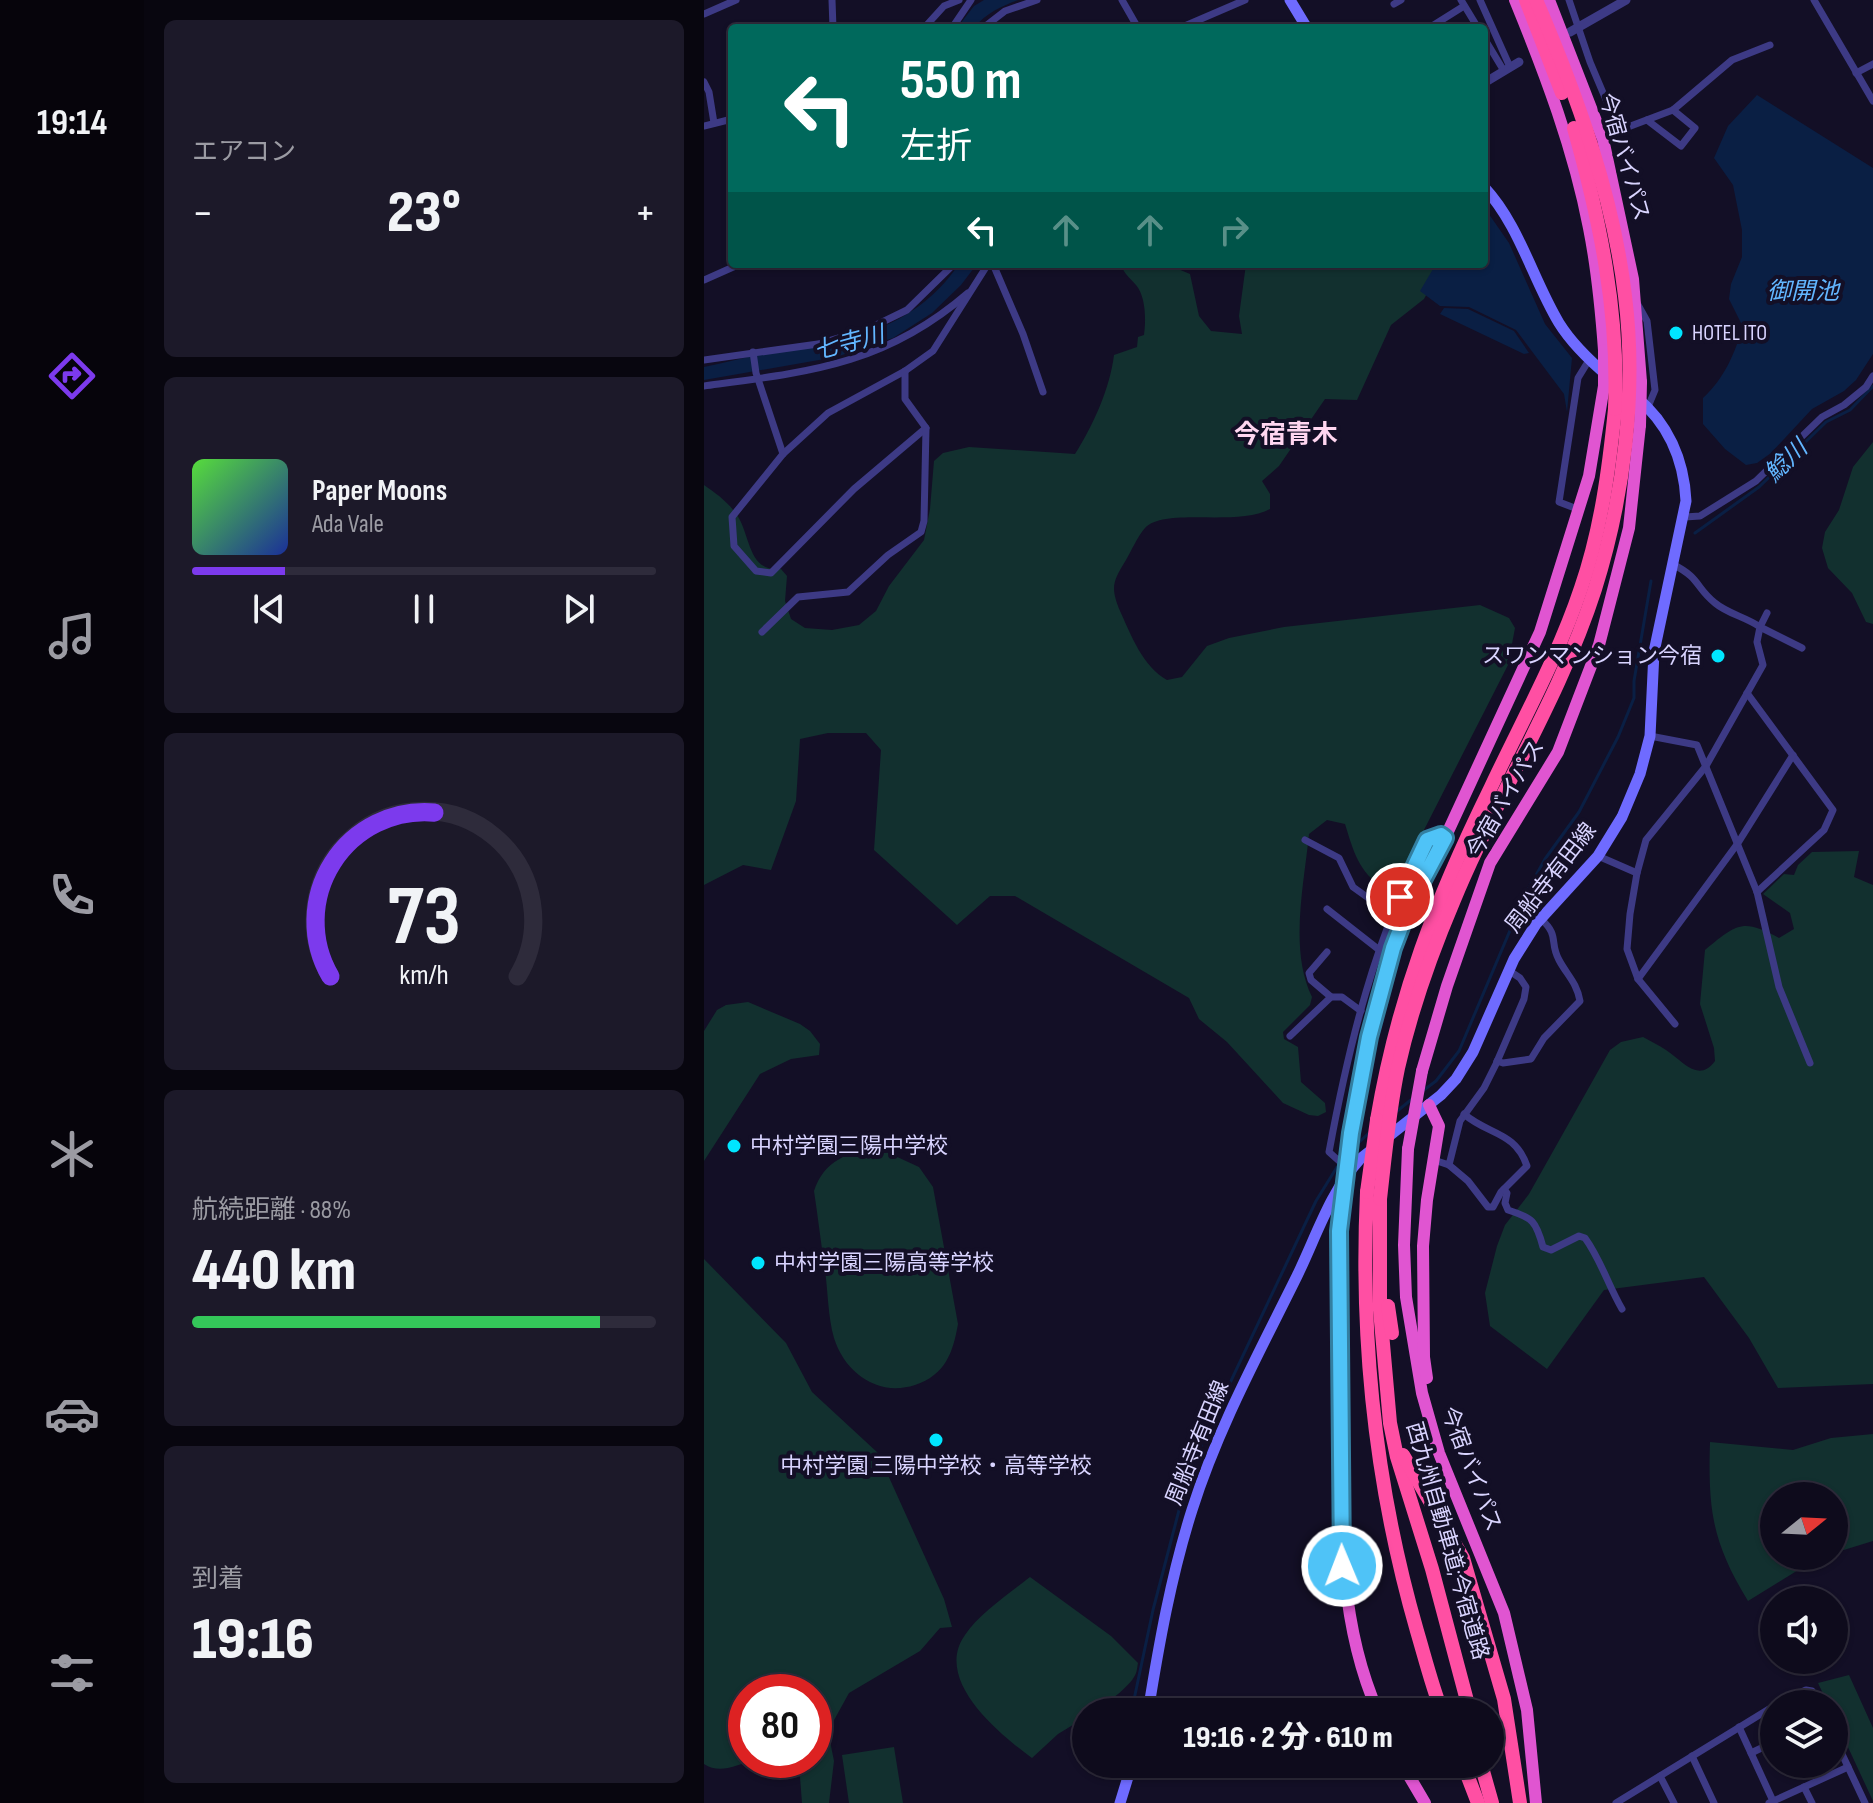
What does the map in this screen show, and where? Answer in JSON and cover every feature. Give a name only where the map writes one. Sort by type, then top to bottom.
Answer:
[{"type":"highway","points":[[1516,0],[1563,94]]},
{"type":"highway","name":"今宿バイパス","points":[[1372,1698],[1352,1630],[1342,1566],[1339,1231],[1351,1133],[1369,1037],[1393,948],[1409,906],[1445,838],[1540,632],[1589,476],[1604,386],[1598,278],[1585,210],[1570,152],[1516,0]]},
{"type":"highway","name":"西九州自動車道;今宿道路","points":[[1438,1698],[1396,1554],[1378,1435],[1370,1373],[1364,1245],[1367,1192],[1386,1065],[1418,954],[1441,895],[1567,629],[1593,549],[1610,457],[1617,371],[1614,310],[1592,191],[1563,94],[1526,0]]},
{"type":"highway","name":"西九州自動車道;今宿道路","points":[[1466,1698],[1390,1423],[1382,1338],[1380,1199],[1391,1108],[1411,1020],[1453,900],[1504,789],[1561,678],[1605,551],[1622,459],[1629,344],[1617,241],[1564,68],[1536,0]]},
{"type":"highway","name":"今宿バイパス","points":[[1536,1803],[1521,1681],[1504,1613],[1439,1453],[1425,1405],[1406,1297],[1404,1245],[1408,1149],[1422,1071],[1447,986],[1490,863],[1558,752],[1599,645],[1629,528],[1640,425],[1636,301],[1624,229],[1603,139],[1549,0]]},
{"type":"highway","points":[[1429,1105],[1439,1126],[1423,1246],[1424,1357],[1436,1424],[1487,1567]]},
{"type":"highway","points":[[1379,1246],[1392,1333]]},
{"type":"highway","points":[[1390,1423],[1406,1463],[1431,1500],[1463,1558],[1504,1699],[1520,1803]]},
{"type":"highway","points":[[1421,1473],[1431,1500]]},
{"type":"highway","points":[[1410,1778],[1425,1803]]},
{"type":"highway","points":[[1478,1803],[1479,1778]]},
{"type":"highway","points":[[1480,1778],[1492,1803]]},
{"type":"main road","points":[[1290,0],[1305,24]]},
{"type":"main road","name":"周船寺有田線","points":[[1150,1698],[1162,1624],[1191,1510],[1211,1455],[1327,1210],[1360,1159],[1429,1105],[1456,1079],[1473,1052],[1508,970],[1541,919],[1598,856],[1622,817],[1650,736],[1654,652],[1685,517],[1685,481],[1681,463],[1673,444],[1648,407],[1589,360],[1560,324],[1509,220],[1488,192]]},
{"type":"main road","points":[[1120,1803],[1128,1778]]},
{"type":"street","points":[[704,14],[736,0]]},
{"type":"street","points":[[832,0],[833,24]]},
{"type":"street","points":[[927,24],[943,3],[959,0]]},
{"type":"street","points":[[955,24],[971,0]]},
{"type":"street","points":[[988,24],[1005,11],[1037,0]]},
{"type":"street","points":[[1122,0],[1136,24]]},
{"type":"street","points":[[1189,24],[1245,0]]},
{"type":"street","points":[[1480,0],[1511,66]]},
{"type":"street","points":[[1569,0],[1575,29],[1620,127],[1628,127],[1673,110],[1732,60],[1770,45]]},
{"type":"street","points":[[1575,29],[1626,0]]},
{"type":"street","points":[[1814,0],[1873,101]]},
{"type":"street","points":[[1434,24],[1463,3],[1476,24]]},
{"type":"street","points":[[1488,42],[1511,66]]},
{"type":"street","points":[[1856,73],[1873,64]]},
{"type":"street","points":[[1488,80],[1511,66]]},
{"type":"street","points":[[704,82],[709,92],[714,123]]},
{"type":"street","points":[[1647,120],[1681,146],[1695,128],[1673,110]]},
{"type":"street","points":[[704,126],[728,120]]},
{"type":"street","points":[[704,280],[731,268]]},
{"type":"street","points":[[704,360],[818,344],[868,329],[907,310],[950,268]]},
{"type":"street","points":[[926,428],[854,489],[771,573],[756,571],[734,546],[732,517],[783,454],[828,413],[905,371],[933,351],[988,268]]},
{"type":"street","points":[[993,268],[1023,334],[1043,392]]},
{"type":"street","points":[[704,386],[825,367],[865,356],[915,333],[976,286]]},
{"type":"street","points":[[1636,301],[1647,321],[1654,377],[1655,390],[1648,407]]},
{"type":"street","points":[[753,354],[757,376],[783,454]]},
{"type":"street","points":[[1580,510],[1559,502],[1578,378],[1589,360]]},
{"type":"street","points":[[762,632],[798,597],[848,592],[888,555],[921,532],[924,521],[926,428],[905,399],[905,371]]},
{"type":"street","points":[[1685,517],[1700,516],[1756,481],[1822,417],[1844,405],[1866,387],[1873,376]]},
{"type":"street","points":[[1674,565],[1697,580],[1705,594],[1719,606],[1802,648]]},
{"type":"street","points":[[1675,1024],[1638,979],[1627,949],[1637,873],[1646,840],[1706,766],[1760,674],[1763,665],[1757,642],[1767,613]]},
{"type":"street","points":[[1747,693],[1833,810],[1824,830],[1757,892]]},
{"type":"street","points":[[1650,736],[1697,745],[1757,892],[1779,987],[1810,1063]]},
{"type":"street","points":[[1638,979],[1738,843],[1793,755]]},
{"type":"street","points":[[1350,1171],[1329,1152],[1343,1078],[1378,949],[1427,840],[1441,835],[1445,838]]},
{"type":"street","points":[[1305,840],[1339,858],[1353,887],[1392,915]]},
{"type":"street","points":[[1598,856],[1637,873]]},
{"type":"street","points":[[1327,909],[1378,949]]},
{"type":"street","points":[[1497,1061],[1531,1059],[1544,1038],[1580,1001],[1571,977],[1557,958],[1553,929],[1541,919]]},
{"type":"street","points":[[1327,952],[1309,973],[1311,980],[1331,997],[1342,997],[1361,1011]]},
{"type":"street","points":[[1449,1165],[1464,1114],[1484,1088],[1524,999],[1526,987],[1520,978],[1508,970]]},
{"type":"street","points":[[1290,1036],[1331,997]]},
{"type":"street","points":[[1434,1160],[1449,1165],[1468,1181],[1488,1207],[1493,1207],[1504,1189],[1527,1166],[1522,1152],[1510,1139],[1464,1114]]},
{"type":"street","points":[[1504,1189],[1508,1210],[1528,1217],[1537,1225],[1543,1247],[1551,1250],[1579,1236],[1585,1238],[1601,1261],[1603,1275],[1622,1309]]},
{"type":"street","points":[[1616,1803],[1760,1715]]},
{"type":"street","points":[[1739,1727],[1771,1802],[1824,1778]]},
{"type":"street","points":[[1751,1753],[1760,1749]]},
{"type":"street","points":[[1692,1756],[1714,1803]]},
{"type":"street","points":[[1848,1767],[1865,1803]]},
{"type":"street","points":[[1660,1776],[1674,1803]]},
{"type":"street","points":[[1804,1787],[1812,1803]]},
{"type":"green space","points":[[1123,268],[1176,268],[1190,274],[1199,316],[1211,331],[1242,334],[1239,316],[1245,268],[1441,268],[1424,299],[1391,325],[1357,400],[1325,399],[1279,466],[1262,481],[1270,494],[1270,509],[1240,517],[1155,522],[1140,535],[1114,584],[1117,603],[1139,650],[1151,667],[1167,680],[1182,677],[1207,646],[1229,638],[1284,627],[1480,605],[1509,618],[1515,628],[1508,665],[1399,879],[1383,887],[1368,875],[1354,852],[1345,824],[1327,820],[1309,834],[1300,938],[1305,979],[1312,997],[1310,1005],[1283,1032],[1284,1039],[1298,1047],[1301,1082],[1325,1103],[1326,1112],[1318,1116],[1283,1103],[1227,1042],[1199,1019],[1189,998],[1015,896],[990,896],[957,925],[874,850],[881,750],[866,733],[828,733],[800,739],[796,801],[771,870],[743,865],[704,885],[704,485],[722,498],[737,515],[756,559],[770,569],[781,569],[787,576],[785,601],[791,619],[805,628],[832,630],[859,625],[876,611],[889,586],[924,540],[934,461],[943,453],[969,447],[1075,454],[1100,406],[1114,355],[1137,347],[1138,337],[1144,335],[1142,296]]},
{"type":"green space","points":[[1873,442],[1873,624],[1866,622],[1852,593],[1828,568],[1822,548],[1825,532],[1839,510],[1853,467]]},
{"type":"green space","points":[[1859,851],[1854,877],[1873,885],[1873,1384],[1778,1388],[1749,1338],[1704,1277],[1604,1290],[1547,1369],[1490,1326],[1485,1293],[1505,1225],[1529,1194],[1610,1050],[1621,1042],[1643,1037],[1690,1068],[1709,1068],[1715,1061],[1714,1048],[1700,1004],[1705,950],[1740,927],[1756,928],[1779,938],[1794,929],[1790,913],[1763,894],[1784,874],[1794,875],[1798,865],[1812,852]]},
{"type":"green space","points":[[748,1002],[810,1031],[820,1044],[819,1055],[791,1059],[760,1074],[704,1161],[704,1031],[717,1010],[726,1005]]},
{"type":"green space","points":[[882,1150],[919,1167],[933,1187],[958,1324],[950,1353],[940,1369],[925,1381],[901,1388],[876,1385],[865,1379],[839,1351],[830,1322],[814,1191],[824,1171],[840,1158]]},
{"type":"green space","points":[[704,1259],[786,1343],[812,1392],[878,1453],[944,1599],[952,1627],[940,1628],[920,1651],[849,1693],[832,1724],[832,1674],[728,1674],[728,1768],[704,1764]]},
{"type":"green space","points":[[1873,1434],[1873,1541],[1848,1549],[1848,1482],[1760,1482],[1760,1570],[1798,1570],[1772,1586],[1760,1586],[1760,1594],[1748,1601],[1727,1561],[1715,1525],[1710,1487],[1710,1442],[1793,1450],[1831,1438]]},
{"type":"green space","points":[[1030,1577],[1111,1636],[1138,1663],[1131,1682],[1113,1698],[1072,1698],[1072,1726],[1032,1758],[1003,1735],[974,1704],[957,1670],[957,1652],[965,1635],[995,1604]]},
{"type":"green space","points":[[1849,1675],[1873,1728],[1873,1801],[1848,1747],[1848,1690],[1821,1690],[1818,1683]]},
{"type":"green space","points":[[894,1747],[903,1803],[849,1803],[842,1755]]},
{"type":"green space","points":[[800,1778],[832,1778],[829,1803],[802,1803]]},
{"type":"water","points":[[984,0],[1018,0],[994,11],[978,24],[960,24],[974,6]]},
{"type":"water","name":"御開池","points":[[1757,95],[1873,168],[1873,354],[1856,380],[1844,391],[1812,409],[1771,453],[1757,463],[1746,465],[1725,449],[1703,424],[1703,398],[1723,374],[1743,327],[1729,299],[1731,284],[1742,257],[1742,230],[1733,185],[1714,158],[1728,126]]},
{"type":"water","points":[[1488,213],[1509,243],[1545,324],[1572,358],[1567,412],[1564,394],[1516,330],[1469,307],[1440,306],[1420,291],[1434,268],[1488,268]]},
{"type":"water","name":"七寺川","points":[[956,268],[974,268],[932,313],[893,338],[836,357],[704,380],[704,367],[820,345],[872,331],[919,306]]},
{"type":"water","points":[[1444,308],[1468,309],[1514,331],[1529,353],[1524,354],[1440,314]]},
{"type":"waterway","name":"鯰川","points":[[1695,533],[1759,487],[1826,422],[1850,410],[1873,386]]},
{"type":"waterway","points":[[1424,1090],[1436,1081],[1459,1051],[1525,895],[1545,859],[1579,812],[1618,737],[1634,698],[1634,681],[1651,581]]},
{"type":"waterway","points":[[1396,1112],[1412,1099]]},
{"type":"waterway","points":[[1353,1148],[1371,1131]]},
{"type":"waterway","points":[[1134,1698],[1184,1491],[1204,1438],[1316,1201],[1337,1167]]},
{"type":"place","name":"HOTEL ITO","points":[[1676,333]]},
{"type":"place","name":"スワンマンション今宿","points":[[1718,656]]},
{"type":"place","name":"中村学園三陽中学校","points":[[734,1146]]},
{"type":"place","name":"中村学園三陽高等学校","points":[[758,1263]]},
{"type":"place","name":"中村学園 三陽中学校・高等学校","points":[[936,1440]]},
{"type":"district","name":"今宿青木","points":[[1286,435]]},
{"type":"route","points":[[1342,1566],[1339,1231],[1351,1133],[1369,1037],[1393,948],[1409,906],[1445,838],[1441,835],[1427,840],[1400,897]]}]
